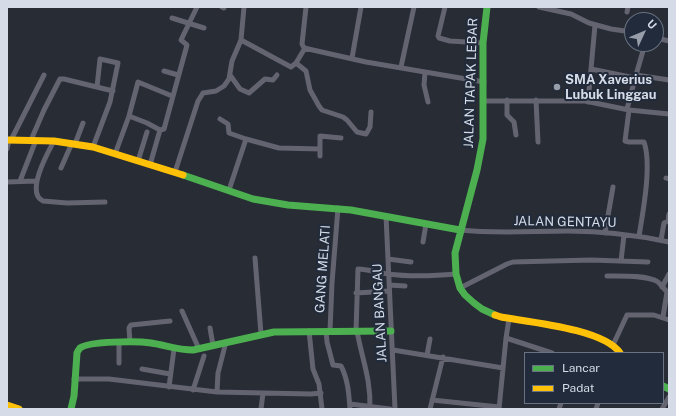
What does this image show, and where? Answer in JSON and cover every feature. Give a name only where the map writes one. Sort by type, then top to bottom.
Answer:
[{"type":"main road","name":"JALAN TAPAK LEBAR","points":[[460,288],[456,274],[455,254],[482,146],[484,101],[483,44],[487,7]]},
{"type":"main road","points":[[9,140],[54,141],[92,147],[175,172],[253,199],[288,205],[338,208],[460,230]]},
{"type":"main road","points":[[460,288],[465,296],[482,309],[501,317],[579,331],[613,345],[619,352]]},
{"type":"main road","points":[[71,409],[74,396],[77,353],[82,347],[98,343],[130,342],[158,344],[188,350],[199,349],[261,334],[309,331],[391,331]]},
{"type":"main road","points":[[7,405],[19,409]]},
{"type":"street","points":[[150,165],[160,130],[163,130],[164,128],[187,45],[181,40],[197,7]]},
{"type":"street","points":[[175,172],[198,101],[203,93],[214,92],[221,88],[226,83],[230,75],[232,61],[241,40],[244,7]]},
{"type":"street","points":[[306,7],[302,44],[305,48],[366,62],[484,82]]},
{"type":"street","points":[[352,58],[361,7]]},
{"type":"street","points":[[401,67],[414,7]]},
{"type":"street","points":[[445,7],[438,36],[439,38],[450,41],[483,44]]},
{"type":"street","points":[[539,7],[556,9],[595,25],[624,31]]},
{"type":"street","points":[[172,18],[204,28]]},
{"type":"street","points":[[588,102],[595,25]]},
{"type":"street","points":[[241,40],[292,67],[296,64],[305,48]]},
{"type":"street","points":[[639,236],[647,181],[647,158],[644,142],[625,141],[628,110],[635,76],[642,52]]},
{"type":"street","points":[[92,147],[110,102],[118,64],[116,62],[100,59],[97,87]]},
{"type":"street","points":[[296,64],[303,68],[308,74],[310,90],[322,110],[343,117],[362,134],[366,134],[369,130],[371,112]]},
{"type":"street","points":[[591,69],[669,80]]},
{"type":"street","points":[[164,71],[178,75]]},
{"type":"street","points":[[425,72],[424,85],[428,102]]},
{"type":"street","points":[[7,149],[9,140],[44,75]]},
{"type":"street","points":[[230,75],[240,89],[249,93],[265,79],[273,80],[277,75]]},
{"type":"street","points":[[20,181],[33,140],[58,80],[61,78],[113,91]]},
{"type":"street","points":[[115,154],[129,116],[138,82],[172,96]]},
{"type":"street","points":[[507,100],[507,115],[514,122],[516,135]]},
{"type":"street","points":[[536,100],[538,142]]},
{"type":"street","points":[[484,101],[536,100],[588,102],[628,110],[669,114]]},
{"type":"street","points":[[129,116],[160,130]]},
{"type":"street","points":[[220,119],[227,122],[229,133],[246,139],[279,148],[320,149]]},
{"type":"street","points":[[61,168],[83,123]]},
{"type":"street","points":[[138,161],[147,132]]},
{"type":"street","points":[[320,156],[320,136],[342,138]]},
{"type":"street","points":[[229,190],[246,139]]},
{"type":"street","points":[[54,141],[36,181],[37,194],[41,200],[67,203],[105,202]]},
{"type":"street","points":[[7,182],[36,181]]},
{"type":"street","points":[[605,233],[613,187]]},
{"type":"street","name":"GANG MELATI","points":[[338,208],[327,342],[333,365],[342,367],[348,388],[350,407]]},
{"type":"street","points":[[661,240],[664,223],[668,220],[669,214]]},
{"type":"street","name":"JALAN BANGAU","points":[[386,216],[395,409]]},
{"type":"street","points":[[423,242],[426,224]]},
{"type":"street","name":"JALAN GENTAYU","points":[[460,230],[491,232],[570,231],[605,233],[639,236],[669,242]]},
{"type":"street","points":[[621,261],[624,235]]},
{"type":"street","points":[[255,258],[261,334]]},
{"type":"street","points":[[388,259],[411,262]]},
{"type":"street","points":[[460,288],[513,262],[591,260],[648,262]]},
{"type":"street","points":[[370,408],[369,379],[357,331],[356,293],[358,269],[388,274],[434,276],[456,274]]},
{"type":"street","points":[[662,286],[669,274]]},
{"type":"street","points":[[607,276],[651,279],[657,282],[668,293],[663,317]]},
{"type":"street","points":[[389,285],[406,286]]},
{"type":"street","points":[[356,293],[389,291]]},
{"type":"street","points":[[182,310],[199,349]]},
{"type":"street","points":[[613,345],[627,315],[654,315],[669,320]]},
{"type":"street","points":[[432,400],[500,408],[509,319]]},
{"type":"street","points":[[130,342],[129,328],[132,325],[170,321]]},
{"type":"street","points":[[210,328],[213,345]]},
{"type":"street","points":[[309,331],[313,369],[321,393],[322,409]]},
{"type":"street","points":[[506,338],[549,352]]},
{"type":"street","points":[[427,355],[430,339]]},
{"type":"street","points":[[119,342],[119,363]]},
{"type":"street","points":[[217,392],[218,373],[226,342]]},
{"type":"street","points":[[169,388],[174,348]]},
{"type":"street","points":[[393,350],[503,368]]},
{"type":"street","points":[[193,390],[204,356]]},
{"type":"street","points":[[430,409],[443,357]]},
{"type":"street","points":[[142,369],[170,374]]},
{"type":"street","points":[[74,379],[109,379],[169,388],[217,392],[321,393]]},
{"type":"street","points":[[261,409],[263,393]]},
{"type":"street","points":[[662,409],[669,396]]},
{"type":"street","points":[[350,407],[390,409]]},
{"type":"traffic: fast","points":[[487,7],[483,43],[483,139],[477,170],[455,253],[456,274],[460,288],[474,303],[482,309],[495,315]]},
{"type":"traffic: fast","points":[[183,175],[253,199],[288,205],[351,210],[460,230]]},
{"type":"traffic: fast","points":[[71,409],[74,396],[77,353],[80,348],[93,344],[136,342],[193,350],[274,332],[391,331]]},
{"type":"traffic: fast","points":[[664,386],[669,389]]},
{"type":"traffic: slow","points":[[7,140],[54,141],[93,147],[183,175]]},
{"type":"traffic: slow","points":[[495,315],[583,332],[599,338],[619,352]]},
{"type":"traffic: slow","points":[[7,405],[19,409]]},
{"type":"place","name":"SMA Xaverius Lubuk Linggau","points":[[557,87]]}]
